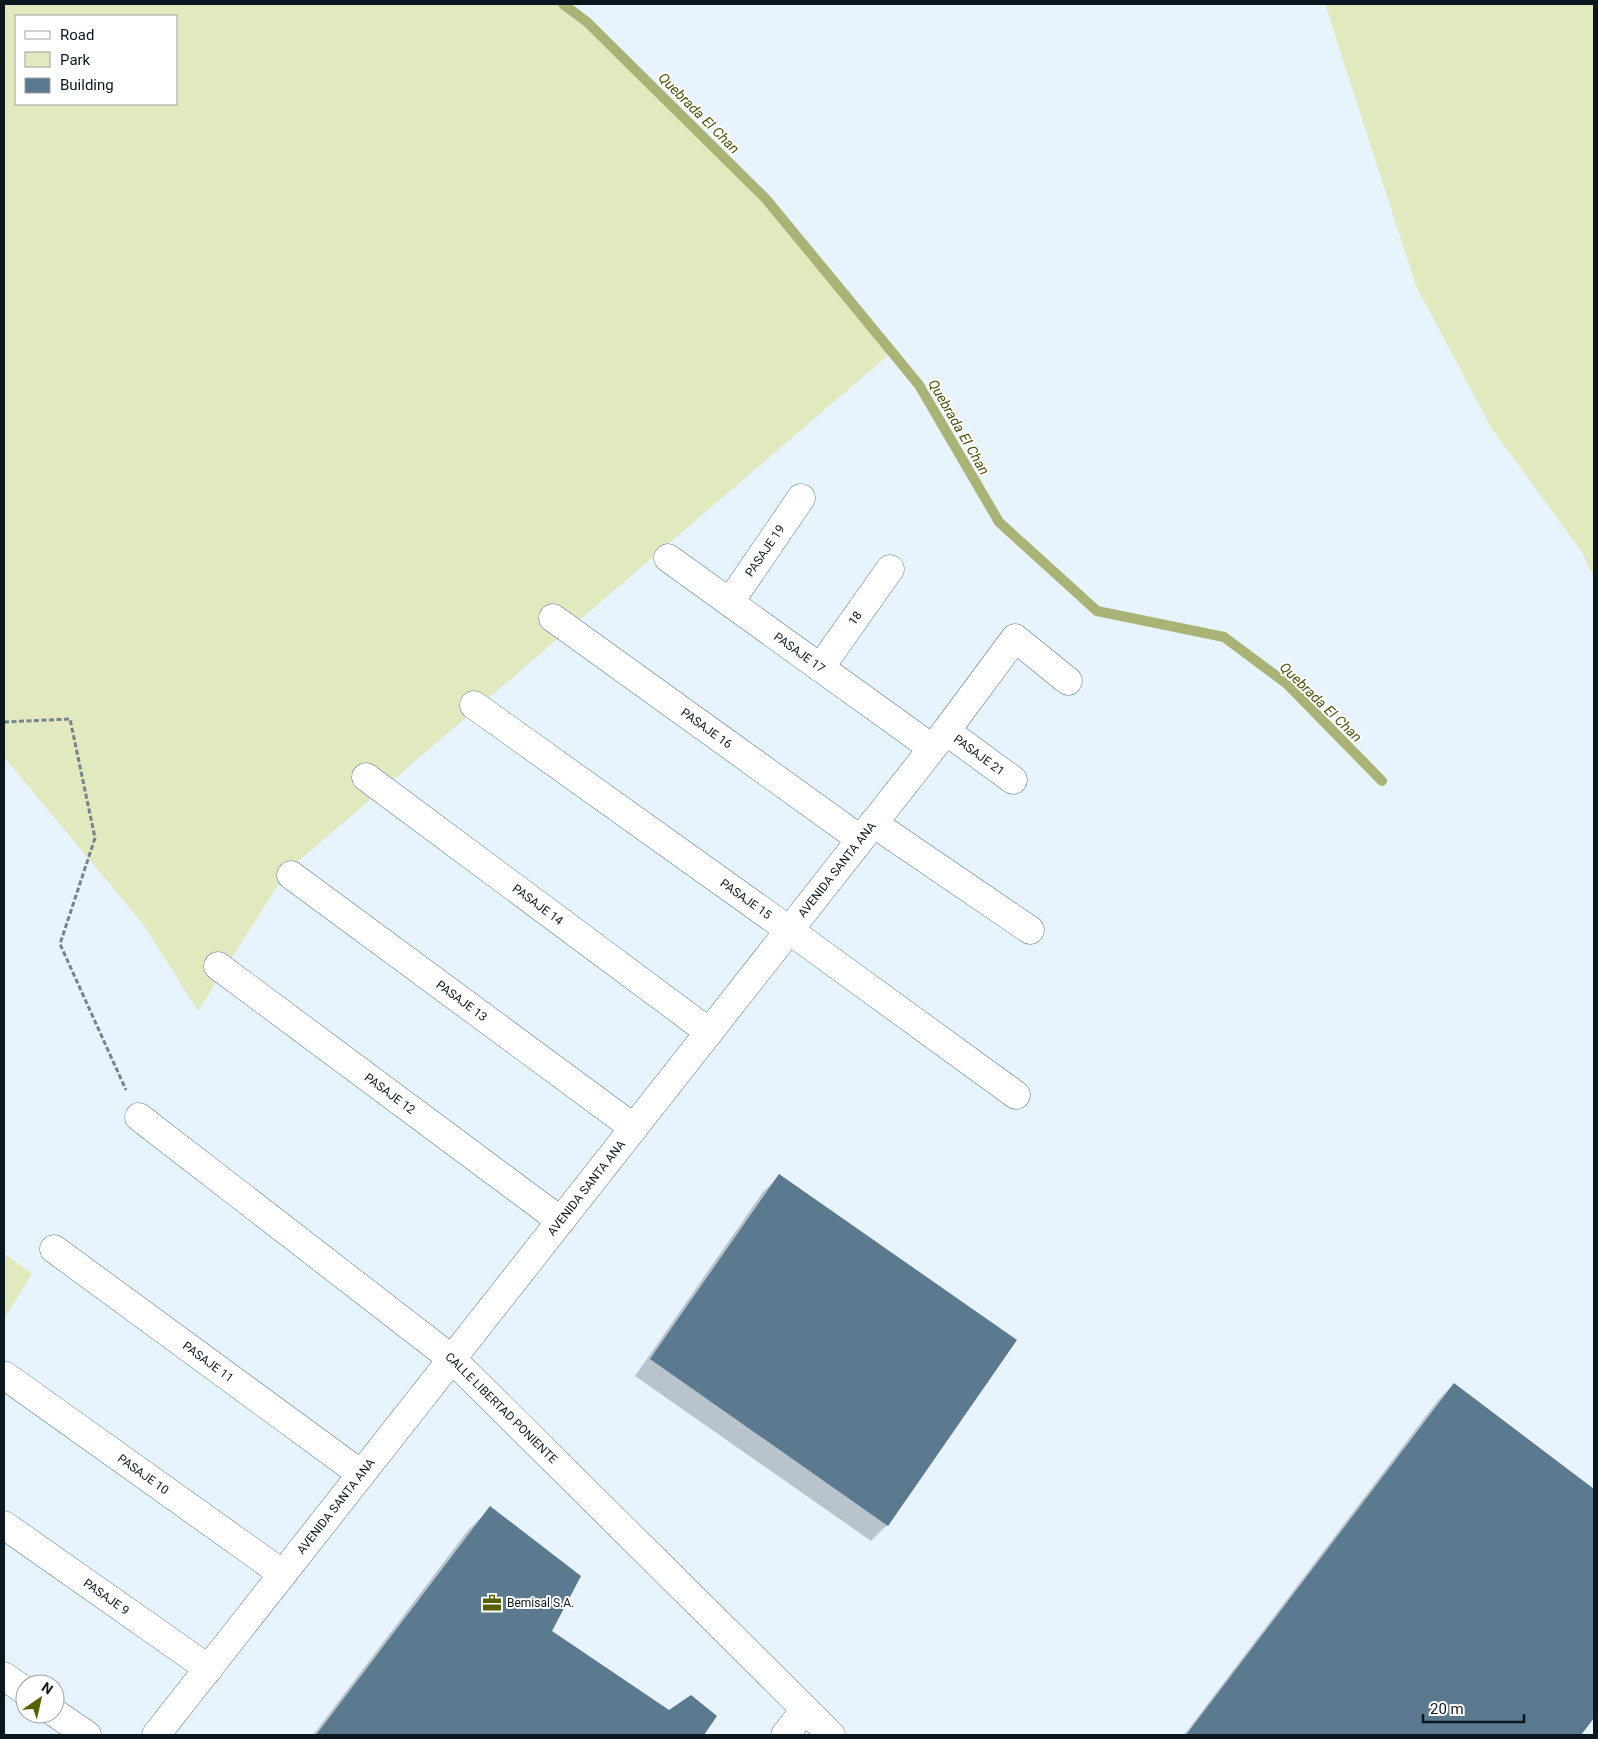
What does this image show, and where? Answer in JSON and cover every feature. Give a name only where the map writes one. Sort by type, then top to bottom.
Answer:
[{"type":"street","name":"PASAJE 19","points":[[730,602],[801,498]]},
{"type":"street","name":"PASAJE 17","points":[[668,558],[820,668],[939,739]]},
{"type":"street","name":"18","points":[[820,668],[890,569]]},
{"type":"street","name":"PASAJE 16","points":[[553,618],[867,831],[1030,930]]},
{"type":"street","name":"AVENIDA SANTA ANA","points":[[156,1735],[867,831],[1015,638],[1068,680]]},
{"type":"street","name":"PASAJE 15","points":[[474,705],[1016,1095]]},
{"type":"street","name":"PASAJE 21","points":[[939,739],[1013,780]]},
{"type":"street","name":"PASAJE 14","points":[[366,778],[709,1032]]},
{"type":"street","name":"PASAJE 13","points":[[291,875],[634,1128]]},
{"type":"street","name":"PASAJE 12","points":[[218,966],[561,1221]]},
{"type":"street","name":"CALLE LIBERTAD PONIENTE","points":[[139,1117],[452,1359],[804,1711],[831,1735]]},
{"type":"street","name":"PASAJE 11","points":[[54,1249],[361,1474]]},
{"type":"street","name":"PASAJE 10","points":[[4,1375],[283,1574]]},
{"type":"street","name":"PASAJE 9","points":[[4,1525],[209,1669]]},
{"type":"street","points":[[4,1676],[15,1684]]},
{"type":"street","points":[[785,1735],[804,1711]]},
{"type":"street","points":[[65,1719],[87,1735]]},
{"type":"path","points":[[4,722],[70,719],[95,838],[60,944],[139,1117]]},
{"type":"green space","points":[[4,4],[563,4],[587,22],[766,199],[892,352],[287,871],[198,1011],[143,924],[4,757]]},
{"type":"green space","points":[[1325,4],[1594,4],[1594,578],[1582,552],[1492,429],[1416,286]]},
{"type":"green space","points":[[4,1253],[32,1274],[4,1319]]},
{"type":"building","points":[[779,1174],[1017,1340],[888,1526],[650,1359]]},
{"type":"building","points":[[1454,1383],[1594,1489],[1594,1718],[1581,1735],[1186,1735]]},
{"type":"building","name":"Bemisal S.A.","points":[[490,1506],[581,1576],[552,1631],[669,1710],[691,1695],[717,1716],[704,1735],[316,1735]]},
{"type":"waterway","name":"Quebrada El Chan","points":[[563,4],[587,22],[766,199],[919,385],[999,522],[1097,611],[1224,637],[1287,684],[1382,781]]},
{"type":"place","name":"Bemisal S.A.","points":[[492,1603]]}]
